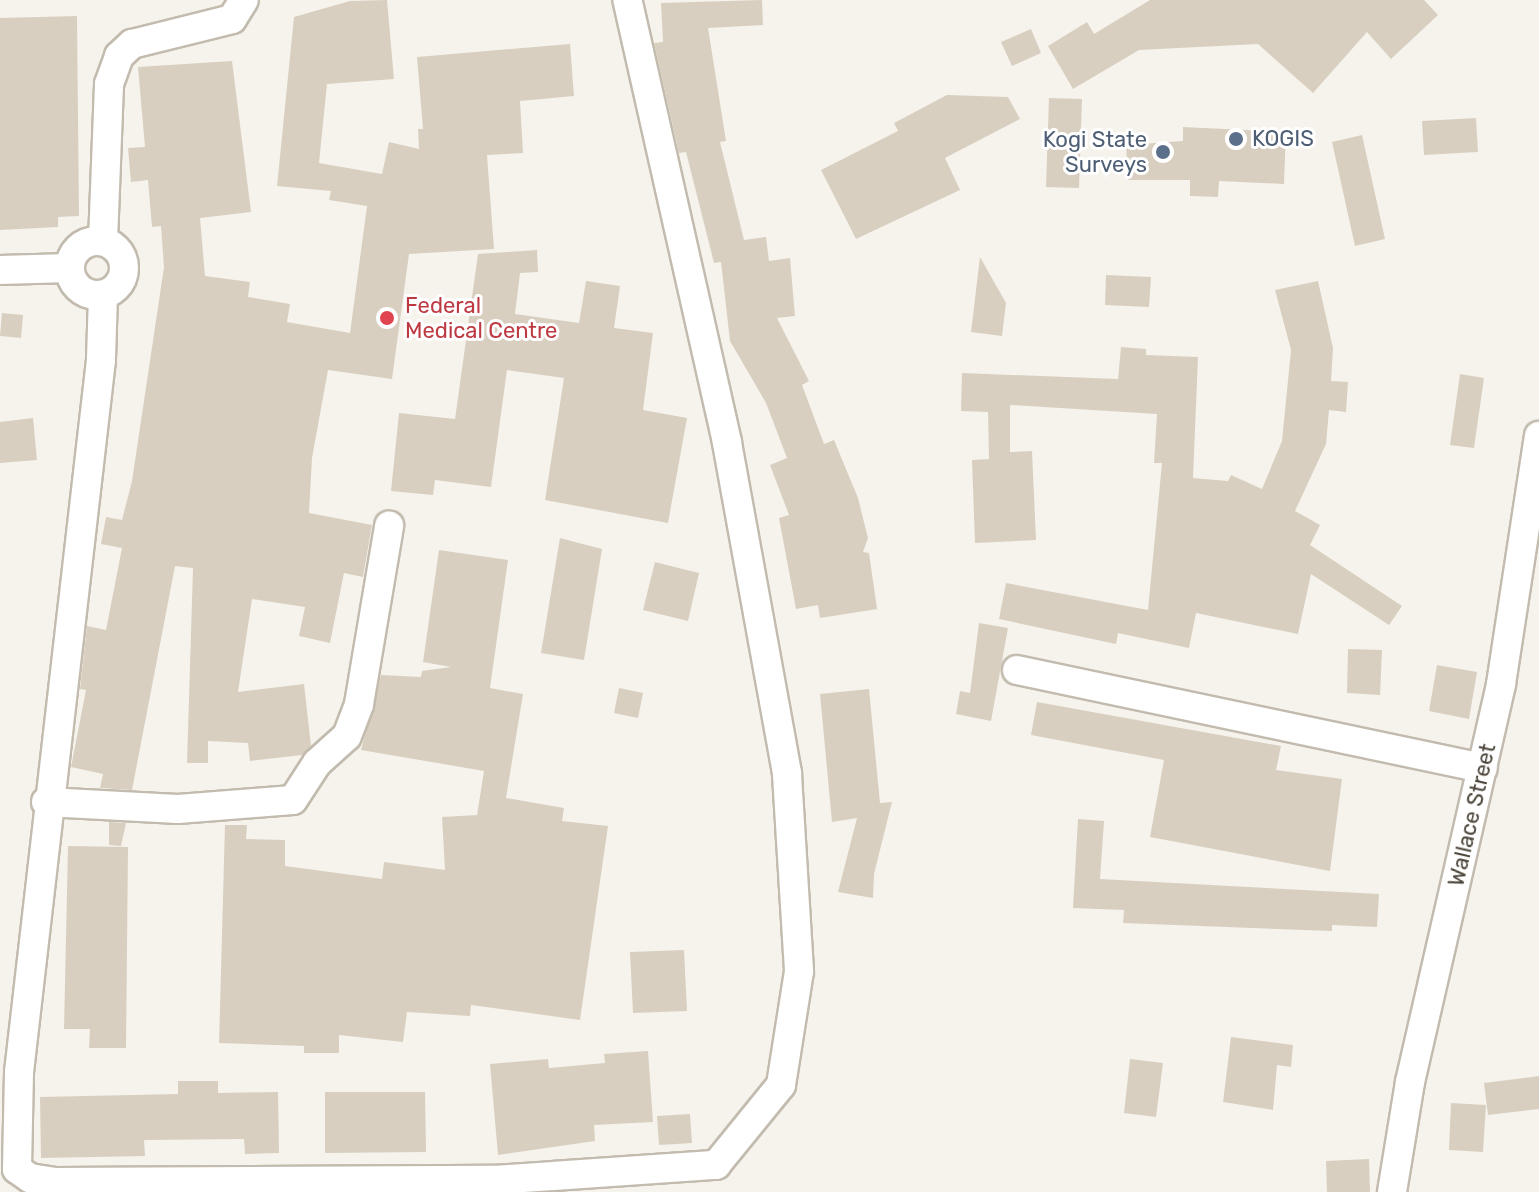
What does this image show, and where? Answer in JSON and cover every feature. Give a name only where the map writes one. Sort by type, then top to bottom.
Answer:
[{"type":"street","points":[[244,0],[232,19],[132,44],[119,56],[109,84],[103,241],[123,260],[123,275],[103,295],[101,360],[46,802],[16,1130],[17,1169],[30,1178],[494,1180],[716,1165],[781,1085],[799,971],[787,773],[727,442],[627,0]]},
{"type":"street","points":[[103,241],[86,243],[74,252],[70,268],[74,283],[87,293],[103,295]]},
{"type":"street","points":[[0,270],[70,268]]},
{"type":"street","name":"Wallace Street","points":[[1392,1192],[1410,1082],[1501,684],[1539,436]]},
{"type":"street","points":[[46,802],[178,809],[293,800],[317,763],[347,736],[359,704],[389,526]]},
{"type":"street","points":[[1017,670],[1483,768]]},
{"type":"building","points":[[387,0],[394,79],[327,84],[319,163],[382,174],[389,142],[419,149],[418,129],[423,129],[417,57],[570,44],[574,96],[520,101],[523,153],[487,155],[494,249],[409,254],[392,379],[328,370],[312,458],[309,513],[372,525],[363,577],[344,573],[330,643],[299,636],[305,607],[252,599],[238,692],[304,684],[311,746],[302,755],[250,761],[248,743],[208,741],[208,763],[187,763],[193,568],[175,566],[132,790],[100,788],[103,774],[71,767],[86,690],[80,689],[87,626],[106,630],[122,548],[101,544],[106,517],[122,520],[132,481],[164,267],[161,226],[152,227],[148,180],[131,182],[128,148],[145,147],[138,67],[232,61],[251,212],[200,218],[205,276],[250,282],[248,297],[290,304],[287,322],[350,333],[367,206],[329,200],[331,191],[277,186],[294,17],[350,1]]},
{"type":"building","points":[[762,0],[763,25],[708,28],[726,141],[720,142],[744,240],[766,237],[769,261],[790,258],[795,316],[777,318],[809,381],[802,385],[824,444],[834,440],[858,498],[868,538],[863,552],[869,553],[877,609],[820,618],[818,605],[796,609],[779,518],[789,515],[770,465],[787,458],[766,403],[730,341],[721,262],[714,263],[686,152],[679,153],[654,43],[663,42],[661,3]]},
{"type":"building","points":[[1150,0],[1424,0],[1438,15],[1391,59],[1367,32],[1313,93],[1258,44],[1139,50],[1073,89],[1048,46],[1087,22],[1094,34]]},
{"type":"building","points":[[77,16],[79,216],[58,217],[58,227],[0,230],[0,18]]},
{"type":"building","points":[[1031,29],[1041,53],[1012,66],[1001,42]]},
{"type":"building","points":[[947,95],[1008,97],[1020,119],[945,158],[960,190],[856,239],[821,170],[898,131],[894,123]]},
{"type":"building","points":[[1049,98],[1082,99],[1079,188],[1046,187]]},
{"type":"building","points":[[1476,118],[1478,152],[1424,155],[1422,121]]},
{"type":"building","points":[[1183,127],[1286,132],[1284,184],[1219,181],[1218,197],[1190,196],[1190,180],[1128,180],[1126,145],[1183,141]]},
{"type":"building","points":[[1362,135],[1385,239],[1355,246],[1332,142]]},
{"type":"building","points":[[537,250],[538,272],[520,273],[515,314],[579,323],[586,281],[620,286],[614,328],[653,333],[643,410],[687,418],[668,523],[545,500],[564,378],[507,370],[491,487],[435,480],[433,495],[391,491],[399,413],[455,419],[478,254]]},
{"type":"building","points":[[980,257],[1006,303],[1002,336],[971,332]]},
{"type":"building","points":[[1106,275],[1151,277],[1149,307],[1105,305]]},
{"type":"building","points":[[1318,281],[1333,348],[1331,381],[1348,382],[1346,412],[1329,410],[1326,444],[1295,511],[1320,525],[1310,545],[1402,606],[1389,625],[1311,574],[1298,634],[1196,613],[1189,648],[1118,633],[1116,644],[999,619],[1006,583],[1148,610],[1162,463],[1154,463],[1157,414],[1010,405],[1010,452],[1032,451],[1036,540],[975,543],[972,460],[989,459],[988,412],[961,411],[962,373],[1118,379],[1121,347],[1146,349],[1146,355],[1198,357],[1193,478],[1228,481],[1231,475],[1262,489],[1282,441],[1291,350],[1275,290]]},
{"type":"building","points":[[2,313],[23,315],[21,338],[0,336]]},
{"type":"building","points":[[1460,374],[1484,378],[1474,448],[1450,445]]},
{"type":"building","points":[[33,418],[37,460],[0,463],[0,422]]},
{"type":"building","points":[[560,538],[602,549],[584,660],[541,653]]},
{"type":"building","points":[[439,550],[508,560],[490,688],[523,694],[506,798],[564,808],[562,821],[608,826],[580,1020],[471,1005],[470,1016],[407,1012],[403,1042],[339,1035],[339,1053],[304,1053],[304,1046],[219,1043],[225,825],[247,825],[246,839],[285,840],[285,866],[382,879],[384,862],[445,870],[442,817],[477,815],[484,771],[361,750],[381,675],[421,677],[422,671],[451,667],[423,662]]},
{"type":"building","points":[[655,562],[699,573],[688,621],[643,610]]},
{"type":"building","points":[[979,623],[1008,628],[991,721],[956,714],[960,691],[970,693]]},
{"type":"building","points":[[1348,649],[1382,650],[1380,695],[1347,693]]},
{"type":"building","points":[[1437,665],[1477,672],[1469,719],[1429,711]]},
{"type":"building","points":[[619,688],[643,693],[638,718],[614,713]]},
{"type":"building","points":[[869,689],[880,803],[892,802],[874,874],[873,898],[838,892],[857,818],[832,822],[820,694]]},
{"type":"building","points":[[1037,702],[1281,746],[1276,770],[1342,779],[1330,871],[1150,837],[1164,760],[1031,735]]},
{"type":"building","points":[[1078,819],[1104,821],[1100,879],[1379,894],[1377,927],[1332,925],[1332,931],[1123,923],[1124,910],[1073,908]]},
{"type":"building","points":[[109,822],[126,823],[121,846],[109,845]]},
{"type":"building","points":[[68,846],[128,847],[126,1048],[89,1048],[90,1029],[64,1029]]},
{"type":"building","points":[[684,950],[687,1011],[633,1013],[630,952]]},
{"type":"building","points":[[1231,1037],[1293,1045],[1291,1067],[1277,1065],[1273,1110],[1223,1102]]},
{"type":"building","points":[[648,1051],[653,1122],[594,1125],[595,1141],[498,1155],[490,1064],[548,1059],[549,1068],[605,1063],[604,1054]]},
{"type":"building","points":[[1130,1059],[1163,1063],[1156,1117],[1124,1113]]},
{"type":"building","points":[[1539,1076],[1539,1109],[1488,1115],[1484,1083]]},
{"type":"building","points":[[178,1081],[218,1081],[218,1093],[278,1092],[279,1153],[245,1154],[244,1139],[144,1140],[145,1156],[41,1158],[40,1097],[178,1094]]},
{"type":"building","points":[[325,1092],[425,1092],[426,1152],[325,1153]]},
{"type":"building","points":[[1451,1103],[1486,1105],[1483,1152],[1449,1150]]},
{"type":"building","points":[[690,1114],[692,1143],[659,1145],[657,1116]]},
{"type":"building","points":[[1369,1159],[1370,1192],[1327,1192],[1326,1161]]},
{"type":"place","name":"KOGIS","points":[[1236,139]]},
{"type":"place","name":"Kogi State Surveys","points":[[1163,152]]},
{"type":"place","name":"Federal Medical Centre","points":[[387,318]]}]
